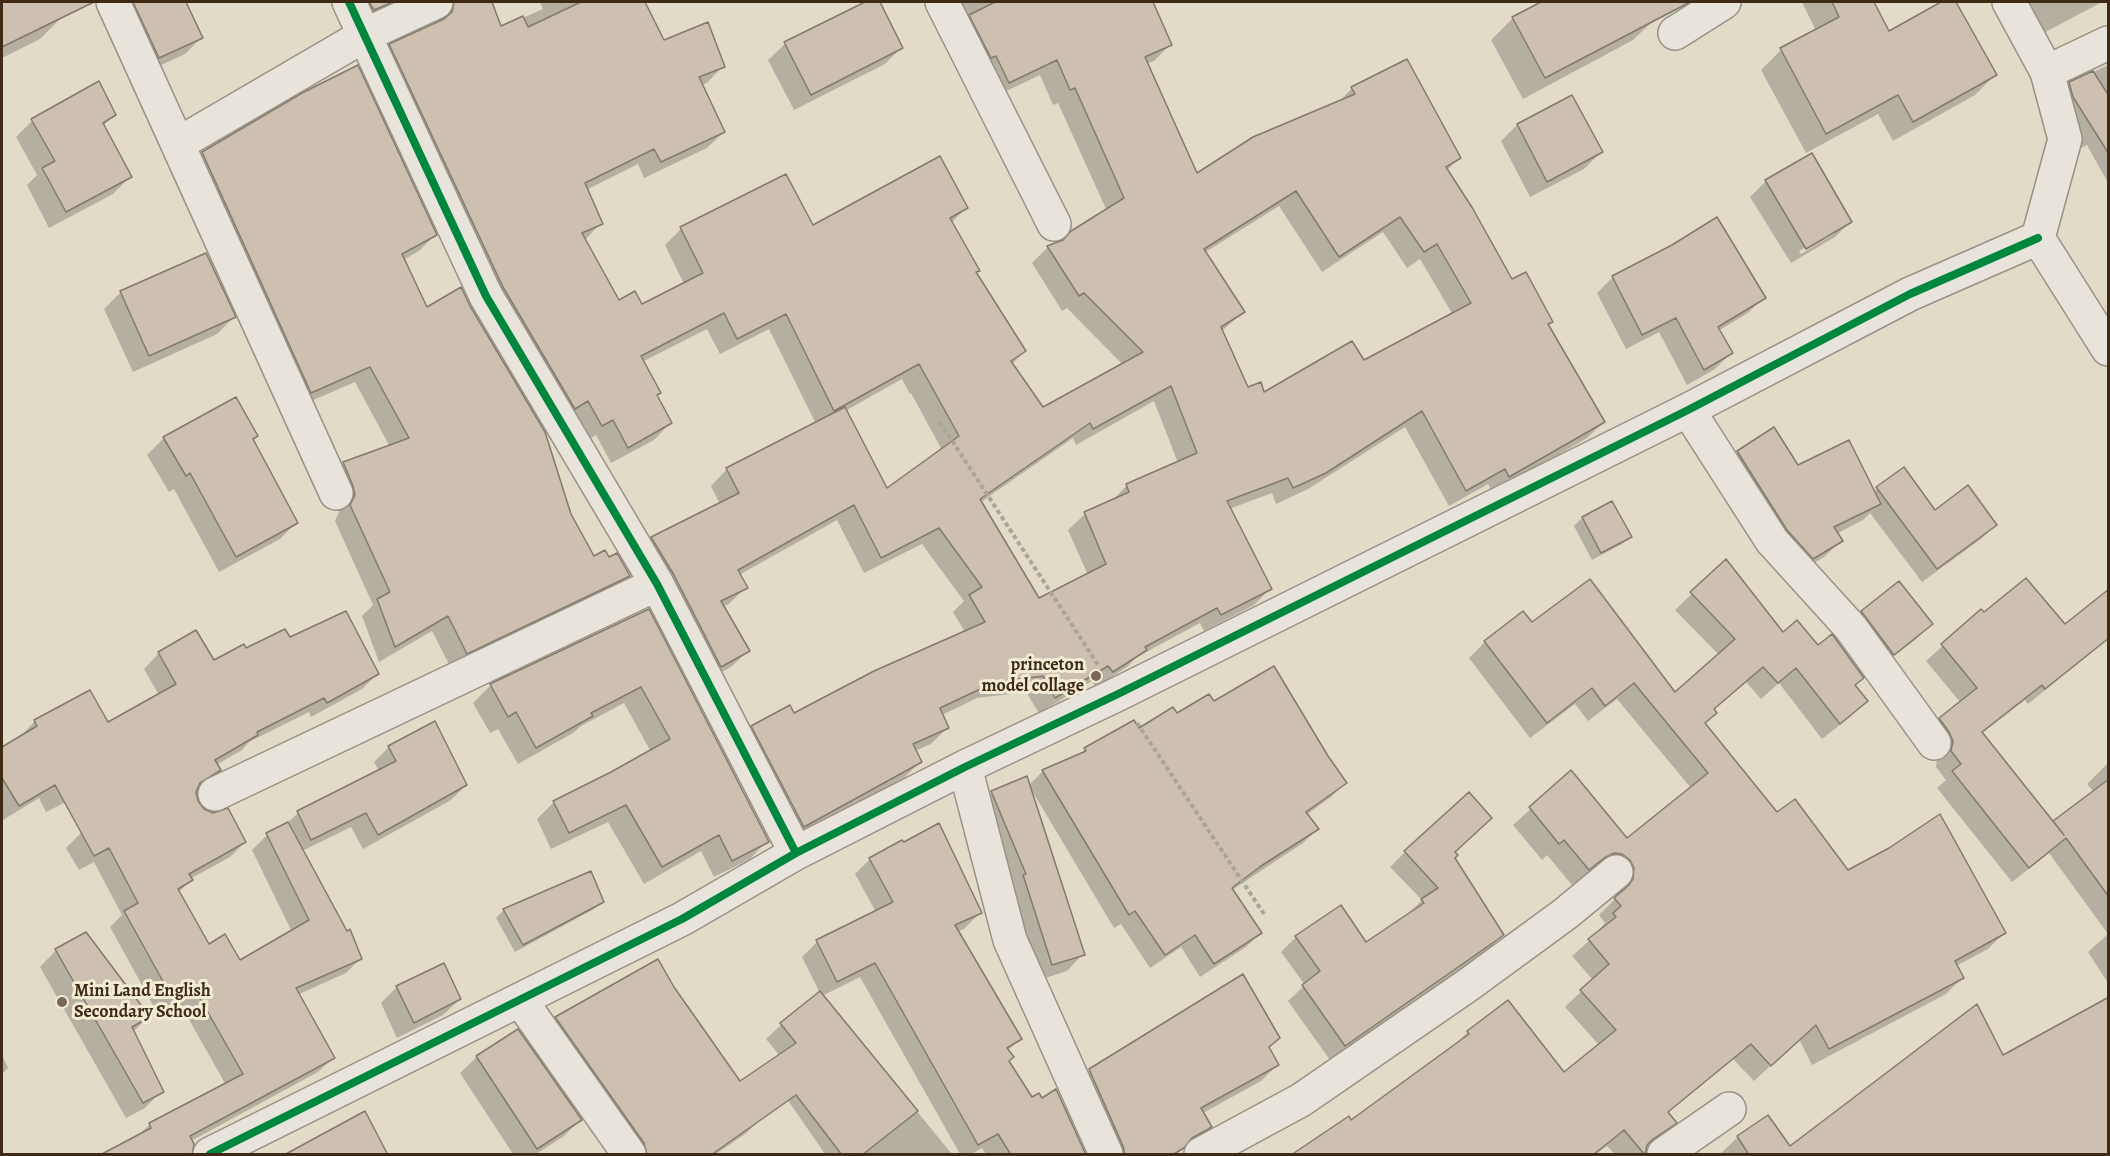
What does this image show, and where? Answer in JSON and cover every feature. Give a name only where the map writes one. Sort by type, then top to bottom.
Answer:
[{"type":"street","points":[[113,2],[336,493]]},
{"type":"street","points":[[349,2],[486,296],[657,584],[796,853]]},
{"type":"street","points":[[178,144],[365,35],[436,2]]},
{"type":"street","points":[[942,2],[1054,224]]},
{"type":"street","points":[[1675,33],[1724,2]]},
{"type":"street","points":[[2009,2],[2047,72],[2065,139],[2038,238],[2109,349]]},
{"type":"street","points":[[2047,72],[2109,43]]},
{"type":"street","points":[[210,1155],[682,919],[796,853],[965,767],[1118,694],[1688,410],[1910,294],[2038,238]]},
{"type":"street","points":[[1688,410],[1772,541],[1851,628],[1934,743]]},
{"type":"street","points":[[215,794],[657,584]]},
{"type":"street","points":[[965,767],[1010,940],[1105,1154]]},
{"type":"street","points":[[1201,1155],[1300,1100],[1546,928],[1616,872]]},
{"type":"street","points":[[521,1001],[629,1155]]},
{"type":"street","points":[[1664,1155],[1729,1109]]},
{"type":"building","points":[[2,2],[94,2],[2,47]]},
{"type":"building","points":[[133,2],[186,2],[203,38],[159,58]]},
{"type":"building","points":[[369,2],[393,2],[374,10]]},
{"type":"building","points":[[454,2],[492,2],[501,26],[523,16],[528,27],[581,2],[645,2],[664,40],[708,22],[725,67],[699,77],[725,132],[661,162],[654,149],[585,183],[603,224],[582,233],[619,300],[635,291],[642,304],[703,273],[680,227],[786,174],[813,225],[940,156],[968,208],[950,218],[980,271],[976,272],[1026,351],[1011,361],[1043,407],[1143,352],[1084,293],[1079,296],[1047,246],[1063,240],[1071,231],[1124,198],[1075,88],[1070,90],[1057,60],[1009,83],[996,56],[991,58],[969,15],[995,2],[1153,2],[1172,45],[1145,57],[1197,173],[1253,137],[1355,94],[1351,87],[1407,59],[1461,158],[1446,167],[1473,209],[1512,279],[1526,272],[1553,322],[1548,324],[1605,422],[1509,477],[1505,469],[1466,491],[1422,411],[1326,473],[1293,488],[1288,478],[1227,501],[1272,589],[1221,615],[1217,608],[1145,647],[1147,650],[1113,672],[1108,666],[1055,698],[1043,676],[995,682],[940,708],[949,728],[913,744],[922,762],[804,827],[751,726],[790,705],[794,713],[874,671],[985,622],[969,595],[982,587],[939,528],[881,558],[854,505],[738,570],[748,588],[721,601],[750,651],[721,667],[674,575],[651,537],[739,493],[726,468],[845,407],[887,488],[959,436],[919,364],[834,411],[786,314],[737,339],[724,313],[641,356],[661,393],[657,395],[672,423],[628,448],[613,420],[602,426],[588,401],[575,409],[503,287],[389,44],[444,19],[452,12]],"holes":[[[1296,191],[1339,257],[1400,217],[1424,252],[1437,244],[1471,303],[1364,360],[1352,341],[1264,392],[1261,382],[1248,387],[1221,327],[1245,312],[1204,249]],[[1171,386],[1197,453],[1126,484],[1129,492],[1084,512],[1106,564],[1039,598],[980,499],[1090,423],[1093,429]]]},
{"type":"building","points":[[865,2],[880,2],[903,48],[811,95],[784,42]]},
{"type":"building","points":[[1541,2],[1690,2],[1545,78],[1512,17]]},
{"type":"building","points":[[1832,2],[1874,2],[1889,31],[1941,2],[1956,2],[1997,75],[1913,122],[1898,95],[1826,134],[1780,48],[1839,17]]},
{"type":"building","points":[[358,65],[437,235],[402,254],[427,307],[461,287],[545,432],[571,514],[594,556],[605,550],[609,557],[617,553],[630,576],[467,654],[448,616],[395,647],[377,599],[390,592],[350,505],[355,495],[343,462],[409,438],[370,367],[311,393],[202,152],[302,93]]},
{"type":"building","points":[[2093,71],[2109,96],[2109,154],[2073,97],[2069,82]]},
{"type":"building","points":[[99,81],[116,115],[103,123],[132,177],[66,212],[42,168],[55,161],[31,119]]},
{"type":"building","points":[[1572,95],[1603,152],[1547,182],[1517,124]]},
{"type":"building","points":[[1812,153],[1852,222],[1806,249],[1765,180]]},
{"type":"building","points":[[1717,217],[1766,298],[1718,327],[1733,353],[1704,370],[1676,318],[1642,335],[1612,276],[1672,245]]},
{"type":"building","points":[[206,253],[236,317],[149,356],[120,291]]},
{"type":"building","points":[[236,397],[258,436],[253,439],[298,523],[236,557],[190,473],[186,476],[163,437]]},
{"type":"building","points":[[1774,427],[1798,465],[1849,440],[1881,504],[1834,527],[1843,541],[1813,559],[1787,530],[1737,451]]},
{"type":"building","points":[[1904,467],[1935,510],[1968,485],[1997,525],[1937,569],[1876,487]]},
{"type":"building","points":[[1612,501],[1632,537],[1601,553],[1582,517]]},
{"type":"building","points":[[1726,559],[1783,632],[1797,620],[1818,645],[1832,634],[1864,678],[1855,685],[1868,701],[1840,724],[1796,668],[1778,683],[1763,667],[1714,709],[1717,713],[1705,723],[1777,812],[1795,799],[1848,870],[1889,848],[1940,814],[2006,933],[1955,961],[1964,978],[1829,1049],[1816,1025],[1771,1066],[1751,1044],[1668,1112],[1677,1123],[1647,1145],[1645,1155],[1624,1130],[1593,1155],[1291,1155],[1349,1116],[1351,1120],[1469,1034],[1467,1031],[1508,1000],[1564,1072],[1616,1030],[1580,990],[1609,964],[1588,939],[1616,917],[1613,913],[1621,906],[1614,898],[1633,879],[1634,868],[1630,860],[1622,854],[1614,853],[1589,870],[1564,840],[1559,844],[1529,807],[1571,770],[1627,838],[1708,773],[1634,683],[1605,706],[1592,688],[1547,723],[1484,641],[1523,611],[1532,622],[1590,579],[1675,692],[1735,639],[1690,592]]},
{"type":"building","points":[[2026,578],[2065,624],[2109,589],[2109,638],[2045,689],[2042,685],[1982,732],[2064,835],[2053,821],[2109,779],[2109,897],[2066,838],[2029,868],[1952,771],[1961,764],[1951,751],[1953,741],[1939,718],[1977,688],[1941,644],[1981,609],[1984,612]]},
{"type":"building","points":[[1899,581],[1933,624],[1894,655],[1861,611]]},
{"type":"building","points":[[649,609],[769,842],[732,861],[719,835],[662,867],[626,805],[569,833],[553,801],[670,739],[641,687],[591,713],[593,716],[536,748],[516,712],[508,717],[490,684]]},
{"type":"building","points":[[346,611],[379,674],[327,703],[324,698],[257,732],[258,735],[215,760],[221,770],[200,783],[196,792],[198,801],[204,809],[213,813],[228,808],[246,842],[189,874],[193,880],[178,889],[209,944],[225,934],[240,960],[309,920],[266,833],[288,822],[347,931],[350,929],[362,959],[296,988],[335,1058],[190,1136],[194,1144],[192,1155],[100,1155],[151,1128],[149,1123],[243,1074],[198,995],[195,998],[192,993],[175,1003],[124,911],[138,903],[109,848],[94,856],[55,785],[19,806],[2,778],[2,747],[37,726],[34,720],[90,690],[108,722],[176,684],[158,652],[196,630],[214,660],[244,644],[246,648],[285,629],[290,637]]},
{"type":"building","points":[[1274,666],[1328,756],[1347,783],[1306,812],[1319,829],[1261,866],[1232,888],[1262,933],[1214,964],[1195,935],[1165,955],[1135,911],[1129,915],[1042,770],[1086,751],[1084,748],[1134,720],[1139,728],[1173,707],[1177,713],[1209,694],[1214,701]]},
{"type":"building","points":[[435,721],[467,785],[378,835],[366,813],[311,840],[297,811],[396,761],[388,746]]},
{"type":"building","points":[[1027,776],[1085,955],[1052,965],[1023,875],[1026,874],[991,791]]},
{"type":"building","points":[[1469,792],[1492,818],[1455,852],[1458,855],[1455,858],[1504,935],[1345,1046],[1302,985],[1320,971],[1295,936],[1341,905],[1366,942],[1424,903],[1421,899],[1438,888],[1404,851]]},
{"type":"building","points":[[939,823],[982,913],[955,925],[1022,1039],[1007,1048],[1014,1057],[1009,1061],[1032,1097],[1039,1093],[1042,1098],[1056,1089],[1086,1155],[1011,1155],[998,1134],[978,1145],[875,963],[837,982],[816,940],[893,902],[869,858]]},
{"type":"building","points":[[591,871],[604,902],[523,945],[503,909]]},
{"type":"building","points":[[86,932],[150,1017],[132,1027],[164,1092],[143,1103],[55,949]]},
{"type":"building","points":[[658,959],[674,987],[740,1081],[796,1043],[780,1023],[820,991],[918,1111],[862,1155],[842,1155],[796,1095],[711,1155],[647,1155],[644,1143],[555,1017]]},
{"type":"building","points":[[444,963],[461,999],[414,1023],[396,986]]},
{"type":"building","points":[[1243,974],[1280,1038],[1269,1047],[1279,1065],[1201,1108],[1212,1127],[1192,1138],[1184,1148],[1172,1155],[1125,1155],[1089,1069]]},
{"type":"building","points":[[2109,997],[2109,1155],[1749,1155],[1737,1136],[1768,1115],[1790,1146],[1977,1004],[2003,1055]]},
{"type":"building","points":[[518,1029],[582,1120],[537,1149],[476,1056]]},
{"type":"building","points":[[365,1111],[388,1155],[284,1155]]},
{"type":"cycle path","points":[[349,2],[486,296],[657,584],[796,853]]},
{"type":"cycle path","points":[[210,1154],[682,919],[796,853],[965,767],[1118,694],[1688,410],[1910,294],[2038,238]]},
{"type":"place","name":"princeton model collage","points":[[1096,676]]},
{"type":"place","name":"Mini Land English Secondary School","points":[[62,1002]]}]
